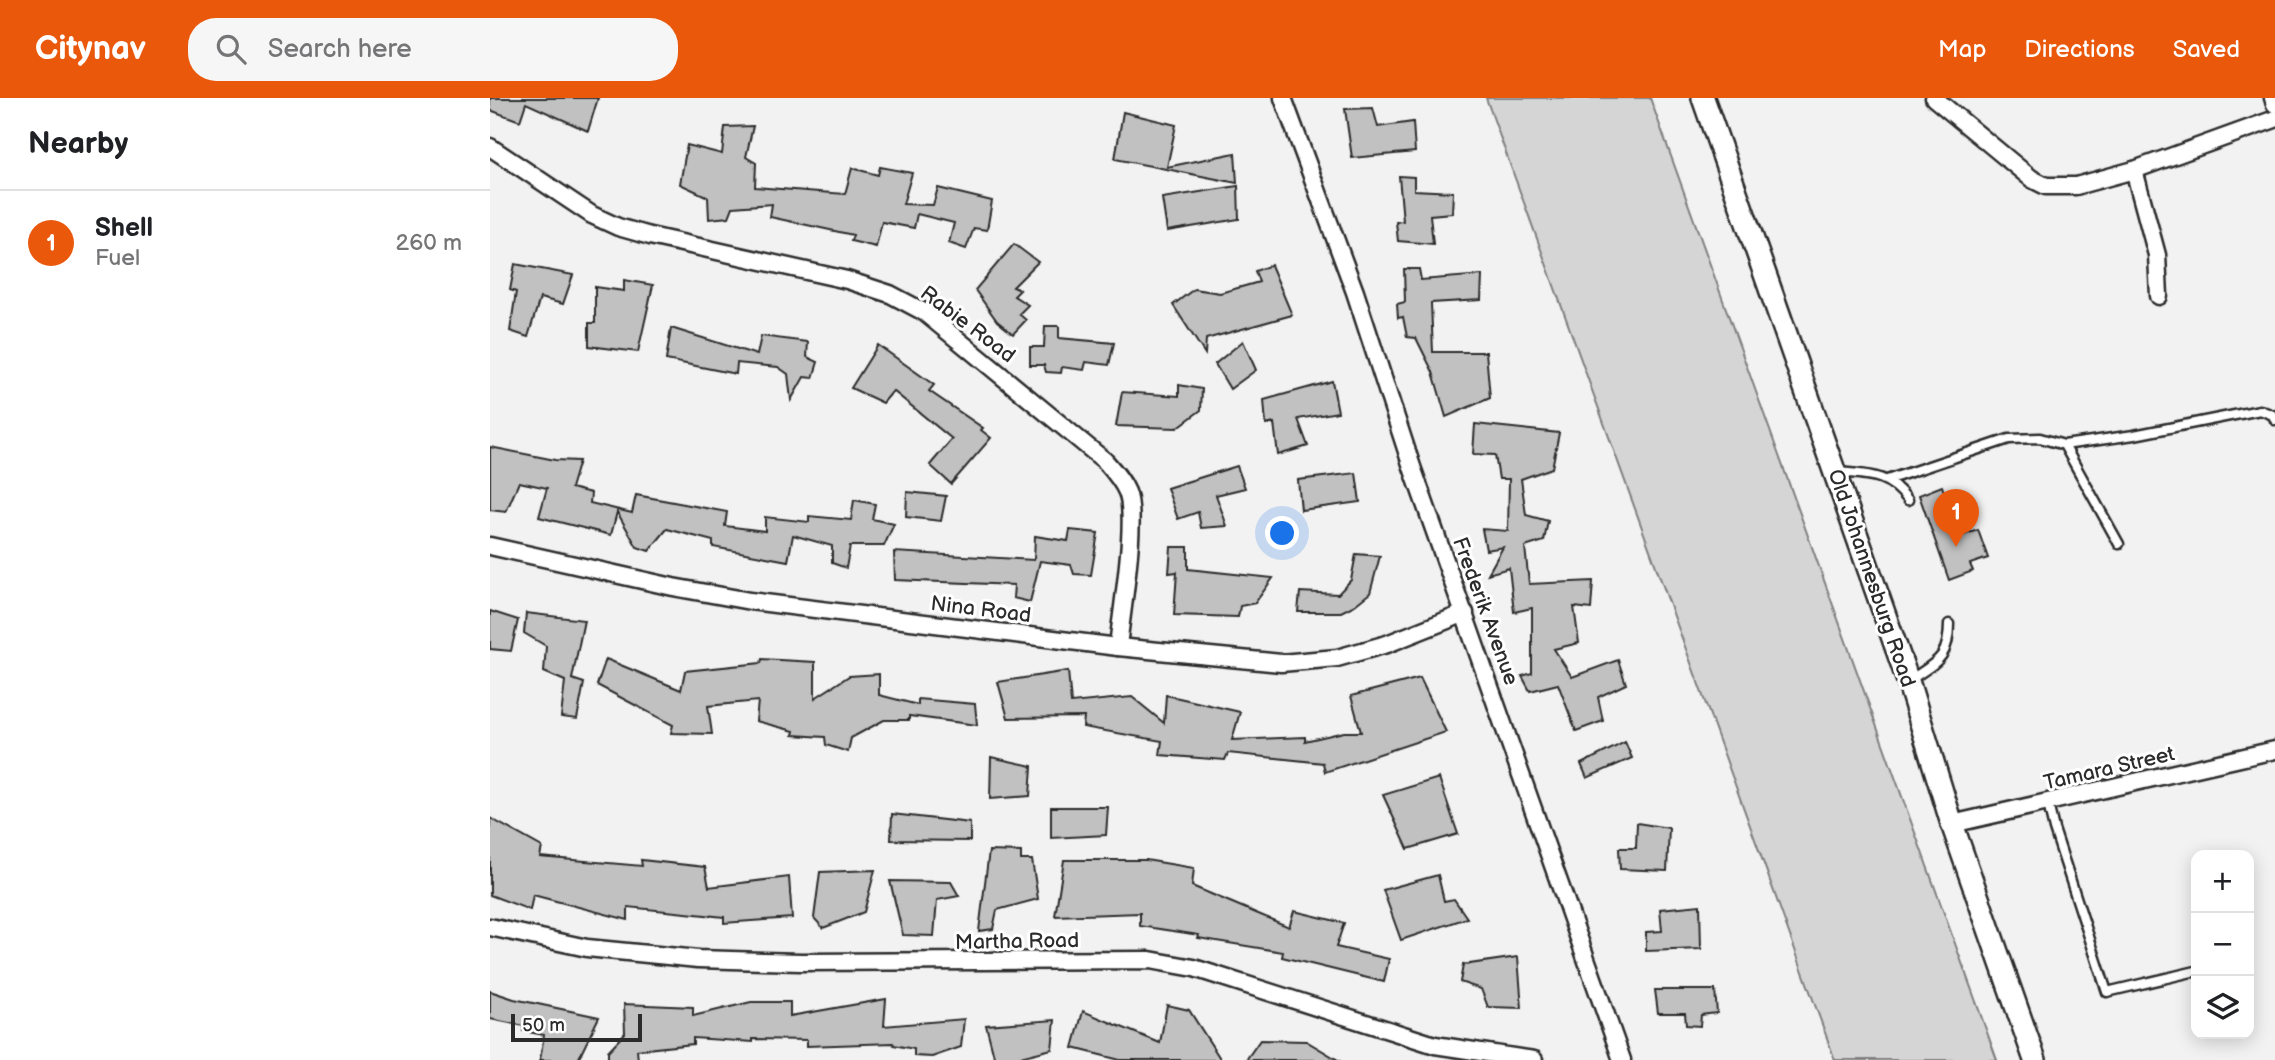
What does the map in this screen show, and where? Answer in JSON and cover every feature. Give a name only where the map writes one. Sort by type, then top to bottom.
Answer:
[{"type":"main road","name":"Old Johannesburg Road","points":[[1703,98],[1908,681],[1952,824],[2035,1060]]},
{"type":"street","name":"Frederik Avenue","points":[[1283,98],[1355,292],[1412,467],[1622,1060]]},
{"type":"street","points":[[2273,98],[2275,104]]},
{"type":"street","points":[[1939,100],[2032,179],[2046,186],[2076,186],[2134,170],[2275,119]]},
{"type":"street","name":"Rabie Road","points":[[490,147],[593,215],[618,227],[848,280],[890,294],[924,312],[954,335],[1105,461],[1128,494],[1130,534],[1118,647]]},
{"type":"street","points":[[2134,170],[2157,255],[2159,296]]},
{"type":"street","name":"Nina Road","points":[[490,547],[750,601],[1118,647],[1297,663],[1337,658],[1387,644],[1465,613]]},
{"type":"street","name":"Tamara Street","points":[[1952,824],[2275,750]]},
{"type":"street","name":"Martha Road","points":[[490,927],[587,948],[698,959],[814,962],[1168,962],[1435,1045],[1534,1060]]},
{"type":"lane","points":[[1887,480],[2009,439],[2040,438],[2064,445],[2134,435],[2260,410],[2273,415],[2275,420]]},
{"type":"lane","points":[[2064,445],[2119,544]]},
{"type":"lane","points":[[1835,472],[1876,475],[1899,488],[1908,500]]},
{"type":"lane","points":[[1908,681],[1941,658],[1949,643],[1949,624]]},
{"type":"lane","points":[[2048,804],[2107,992],[2191,972]]},
{"type":"shaded area","points":[[1486,98],[1650,98],[1997,1060],[1835,1060]]},
{"type":"building","points":[[490,98],[598,98],[588,131],[526,103],[520,121],[490,110]]},
{"type":"building","points":[[1373,108],[1378,127],[1413,122],[1415,152],[1352,158],[1345,109]]},
{"type":"building","points":[[1123,112],[1176,125],[1167,167],[1235,153],[1237,183],[1115,159]]},
{"type":"building","points":[[753,126],[746,157],[756,163],[755,187],[845,194],[852,168],[878,175],[880,167],[912,173],[903,204],[933,205],[938,188],[992,201],[987,230],[974,228],[966,249],[949,243],[954,223],[917,214],[914,228],[882,222],[876,247],[851,241],[853,235],[770,217],[772,204],[733,207],[729,217],[709,219],[708,197],[680,184],[687,145],[722,154],[725,127]]},
{"type":"building","points":[[1399,176],[1414,177],[1414,190],[1453,192],[1452,213],[1430,215],[1433,244],[1398,241],[1396,222],[1403,221]]},
{"type":"building","points":[[1238,186],[1239,219],[1167,231],[1162,198]]},
{"type":"building","points":[[1014,244],[1038,262],[1013,287],[1020,290],[1014,296],[1028,305],[1019,314],[1026,320],[1013,334],[997,321],[975,290]]},
{"type":"building","points":[[515,264],[573,275],[563,304],[540,298],[528,337],[510,331],[516,292],[510,290]]},
{"type":"building","points":[[1271,265],[1292,315],[1206,339],[1205,354],[1173,305],[1194,289],[1220,293],[1259,282],[1255,271]]},
{"type":"building","points":[[1404,269],[1419,269],[1421,280],[1482,275],[1481,300],[1431,303],[1433,352],[1486,352],[1490,398],[1446,417],[1433,372],[1416,338],[1407,337],[1403,317],[1398,318],[1397,304],[1405,302]]},
{"type":"building","points":[[624,280],[653,285],[638,352],[589,346],[589,323],[595,323],[595,287],[624,291]]},
{"type":"building","points":[[1045,326],[1059,326],[1059,338],[1114,343],[1109,365],[1086,362],[1084,370],[1062,367],[1061,373],[1046,372],[1044,365],[1030,365],[1030,347],[1044,347]]},
{"type":"building","points":[[671,328],[757,355],[761,336],[808,342],[807,357],[818,362],[813,378],[804,377],[791,400],[788,374],[778,367],[737,363],[736,374],[666,360]]},
{"type":"building","points":[[1243,341],[1256,370],[1230,389],[1215,364]]},
{"type":"building","points":[[878,345],[934,385],[929,391],[983,428],[981,430],[991,438],[951,484],[930,465],[952,439],[893,391],[883,403],[851,388]]},
{"type":"building","points":[[1332,381],[1338,412],[1298,419],[1308,446],[1278,455],[1274,423],[1266,425],[1264,400]]},
{"type":"building","points":[[1179,385],[1202,389],[1201,410],[1177,428],[1116,426],[1122,392],[1179,396]]},
{"type":"building","points":[[1475,424],[1559,433],[1552,468],[1521,479],[1526,515],[1548,521],[1544,541],[1525,547],[1529,584],[1593,581],[1591,609],[1574,607],[1579,643],[1554,649],[1572,677],[1618,660],[1626,684],[1598,697],[1603,721],[1576,731],[1558,684],[1530,691],[1522,676],[1532,673],[1532,608],[1514,612],[1509,568],[1488,574],[1503,547],[1486,550],[1482,529],[1508,531],[1509,479],[1499,479],[1495,455],[1473,454]]},
{"type":"building","points":[[490,447],[555,460],[579,461],[571,488],[591,493],[590,503],[632,513],[636,495],[727,512],[725,526],[765,531],[765,517],[809,522],[809,516],[851,520],[854,500],[875,504],[872,519],[894,524],[884,546],[850,546],[846,568],[832,563],[832,546],[793,535],[788,561],[713,547],[713,541],[667,529],[649,551],[637,547],[617,512],[611,535],[539,517],[547,488],[519,482],[506,512],[490,510]]},
{"type":"building","points":[[1237,466],[1245,488],[1216,495],[1227,526],[1201,528],[1198,512],[1178,519],[1167,488]]},
{"type":"building","points":[[1356,473],[1360,502],[1301,510],[1298,480]]},
{"type":"building","points":[[1942,486],[1960,536],[1978,530],[1988,558],[1970,564],[1973,571],[1949,580],[1919,495]]},
{"type":"building","points":[[907,492],[946,496],[941,521],[906,517]]},
{"type":"building","points":[[1070,530],[1098,533],[1091,575],[1074,574],[1071,565],[1040,561],[1030,602],[1013,598],[1014,585],[895,580],[894,552],[1034,560],[1035,536],[1068,541]]},
{"type":"building","points":[[1171,547],[1188,547],[1188,569],[1273,578],[1255,603],[1240,606],[1238,617],[1174,615],[1177,572],[1169,573]]},
{"type":"building","points":[[1356,554],[1380,556],[1370,593],[1341,612],[1298,612],[1300,592],[1338,594],[1351,580]]},
{"type":"building","points":[[490,611],[518,620],[511,651],[490,649]]},
{"type":"building","points":[[526,613],[584,620],[572,679],[584,683],[577,719],[561,717],[565,681],[544,672],[546,646],[524,633]]},
{"type":"building","points":[[606,659],[681,690],[685,671],[761,663],[762,659],[815,662],[815,698],[849,676],[879,674],[879,695],[918,705],[918,699],[975,704],[977,725],[909,716],[909,720],[884,720],[851,738],[848,752],[826,745],[825,737],[793,735],[794,731],[756,721],[758,701],[708,706],[712,734],[671,733],[673,725],[597,685]]},
{"type":"building","points":[[1068,671],[1071,703],[1132,697],[1164,723],[1166,695],[1240,712],[1232,740],[1305,737],[1305,741],[1344,732],[1361,732],[1351,696],[1420,678],[1446,732],[1325,772],[1323,763],[1228,753],[1225,760],[1160,755],[1162,741],[1083,727],[1084,717],[1008,718],[998,682]]},
{"type":"building","points":[[1625,742],[1632,758],[1587,778],[1581,764]]},
{"type":"building","points":[[991,757],[1032,766],[1030,796],[990,799]]},
{"type":"building","points":[[1439,778],[1458,834],[1408,849],[1383,795]]},
{"type":"building","points":[[1051,807],[1108,807],[1106,835],[1051,838]]},
{"type":"building","points":[[892,814],[970,823],[970,841],[891,840]]},
{"type":"building","points":[[490,818],[542,847],[540,857],[642,866],[641,860],[705,867],[709,887],[789,877],[792,918],[724,923],[724,917],[628,907],[628,920],[533,895],[530,910],[490,895]]},
{"type":"building","points":[[1637,823],[1669,828],[1667,871],[1620,869],[1619,848],[1636,848]]},
{"type":"building","points":[[989,851],[1021,852],[1021,860],[1032,860],[1038,899],[997,910],[993,929],[979,931]]},
{"type":"building","points":[[1064,860],[1146,860],[1194,868],[1192,886],[1289,927],[1294,911],[1344,923],[1336,947],[1389,959],[1384,982],[1282,957],[1283,952],[1140,926],[1140,913],[1055,916]]},
{"type":"building","points":[[875,870],[864,912],[823,928],[814,918],[820,872]]},
{"type":"building","points":[[1438,875],[1444,901],[1454,899],[1467,918],[1401,940],[1383,890]]},
{"type":"building","points":[[890,881],[951,882],[959,896],[937,900],[934,936],[903,935]]},
{"type":"building","points":[[1700,905],[1701,949],[1646,951],[1646,932],[1662,931],[1660,909]]},
{"type":"building","points":[[1518,957],[1522,1008],[1488,1007],[1481,989],[1460,982],[1463,965]]},
{"type":"building","points":[[1655,990],[1715,990],[1717,1013],[1701,1015],[1700,1026],[1686,1025],[1685,1013],[1658,1013]]},
{"type":"building","points":[[490,991],[514,999],[599,1017],[578,1060],[540,1060],[544,1035],[523,1031],[524,1026],[490,1019]]},
{"type":"building","points":[[886,999],[884,1026],[964,1019],[961,1047],[932,1057],[914,1056],[914,1049],[893,1043],[807,1046],[807,1040],[753,1039],[753,1042],[693,1038],[693,1044],[637,1050],[638,1060],[608,1060],[608,1051],[625,1033],[624,1004],[693,1007],[693,1016],[751,1002],[790,1002],[790,1016]]},
{"type":"building","points":[[1167,1005],[1189,1010],[1221,1060],[1120,1060],[1073,1048],[1083,1011],[1160,1043]]},
{"type":"building","points":[[1055,1020],[1052,1049],[1008,1060],[995,1060],[986,1025]]},
{"type":"building","points":[[1260,1040],[1306,1041],[1338,1060],[1246,1060]]},
{"type":"place","name":"Shell","points":[[1956,547]]}]
